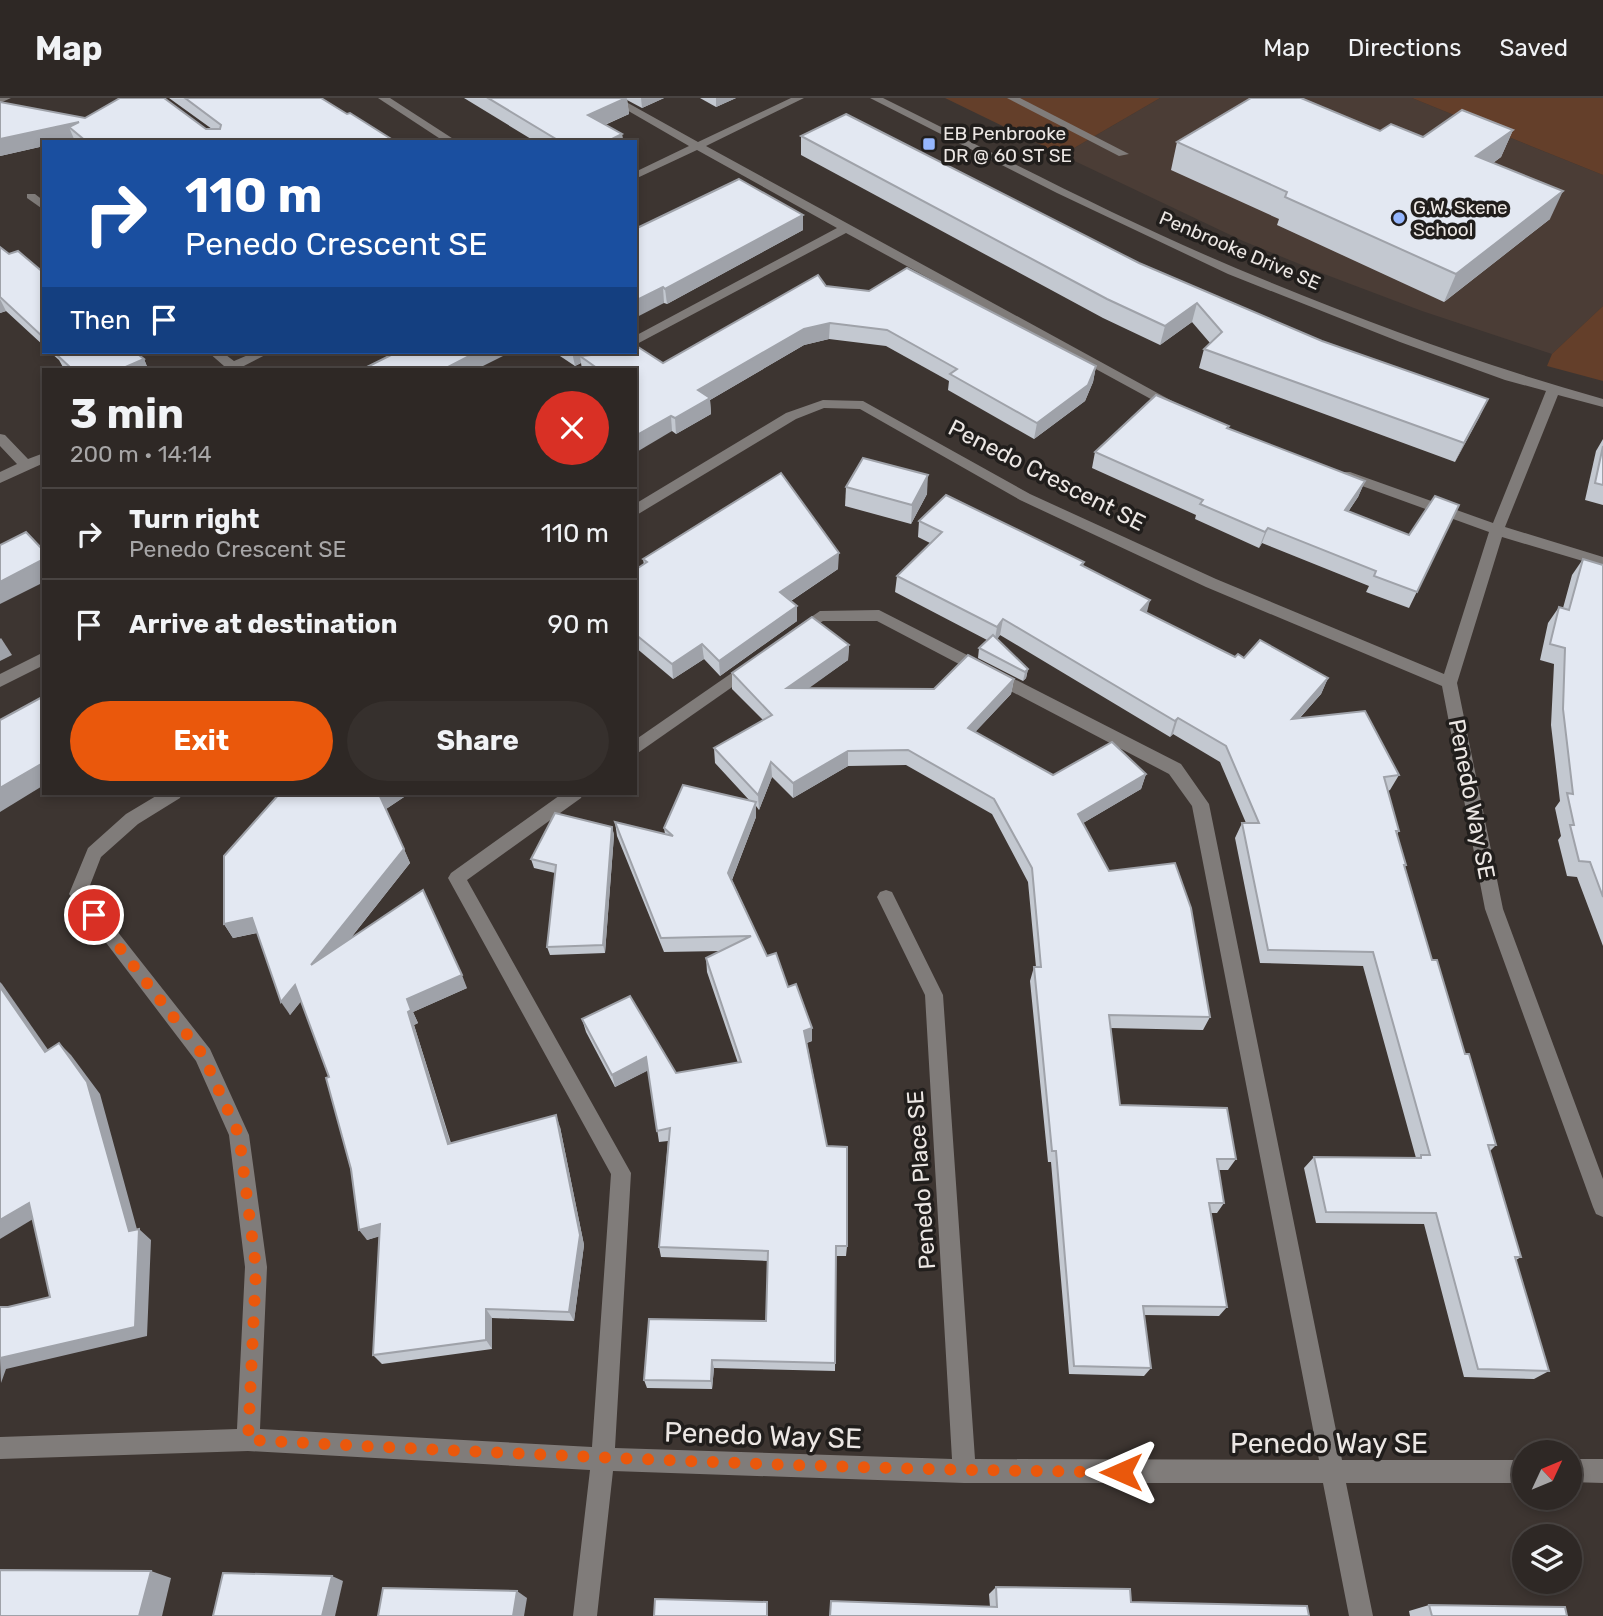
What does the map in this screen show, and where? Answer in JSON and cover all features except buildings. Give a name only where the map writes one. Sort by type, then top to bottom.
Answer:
[{"type":"street","points":[[0,100],[6,98]]},
{"type":"street","points":[[383,98],[450,140]]},
{"type":"street","points":[[611,98],[1157,399],[1194,414]]},
{"type":"street","points":[[637,175],[799,98]]},
{"type":"street","name":"Penbrooke Drive SE","points":[[875,98],[1061,191],[1232,271],[1405,339],[1553,391],[1603,403]]},
{"type":"street","points":[[1012,98],[1037,106],[1123,154]]},
{"type":"street","points":[[31,196],[42,205]]},
{"type":"street","points":[[637,340],[845,229]]},
{"type":"street","points":[[216,354],[230,368],[261,354]]},
{"type":"street","name":"Penedo Way SE","points":[[1553,391],[1497,530],[1449,683],[1494,909],[1603,1207]]},
{"type":"street","name":"Penedo Crescent SE","points":[[637,511],[791,416],[823,404],[863,405],[1026,497],[1211,583],[1449,683]]},
{"type":"street","points":[[0,438],[26,466]]},
{"type":"street","points":[[0,478],[42,458]]},
{"type":"street","points":[[1329,469],[1497,530],[1603,562]]},
{"type":"street","points":[[787,640],[820,616],[879,615],[1175,769],[1200,804],[1361,1616]]},
{"type":"street","points":[[637,748],[765,655]]},
{"type":"street","points":[[0,681],[42,659]]},
{"type":"street","points":[[171,795],[132,819],[93,853],[78,894],[203,1055],[239,1135],[256,1268],[248,1440]]},
{"type":"street","points":[[572,795],[457,878],[621,1173],[603,1459],[585,1616]]},
{"type":"street","name":"Penedo Place SE","points":[[886,897],[934,996],[964,1471]]},
{"type":"street","name":"Penedo Way SE","points":[[0,1448],[248,1440],[603,1459],[964,1471],[1512,1472]]},
{"type":"street","points":[[1582,1471],[1603,1471]]},
{"type":"shaded area","points":[[945,98],[1160,98],[1062,155]]},
{"type":"shaded area","name":"G.W. Skene School","points":[[1160,98],[1412,98],[1603,175],[1603,306],[1552,354],[1422,311],[1324,274],[1243,241],[1062,155]]},
{"type":"shaded area","points":[[1412,98],[1603,98],[1603,175]]},
{"type":"shaded area","points":[[1603,306],[1603,381],[1547,366],[1552,354]]},
{"type":"place","name":"EB Penbrooke DR @ 60 ST SE","points":[[929,144]]},
{"type":"place","name":"G.W. Skene School","points":[[1399,218]]},
{"type":"route","points":[[94,915],[203,1055],[239,1135],[256,1268],[248,1440],[603,1459],[964,1471],[1121,1472]]}]
